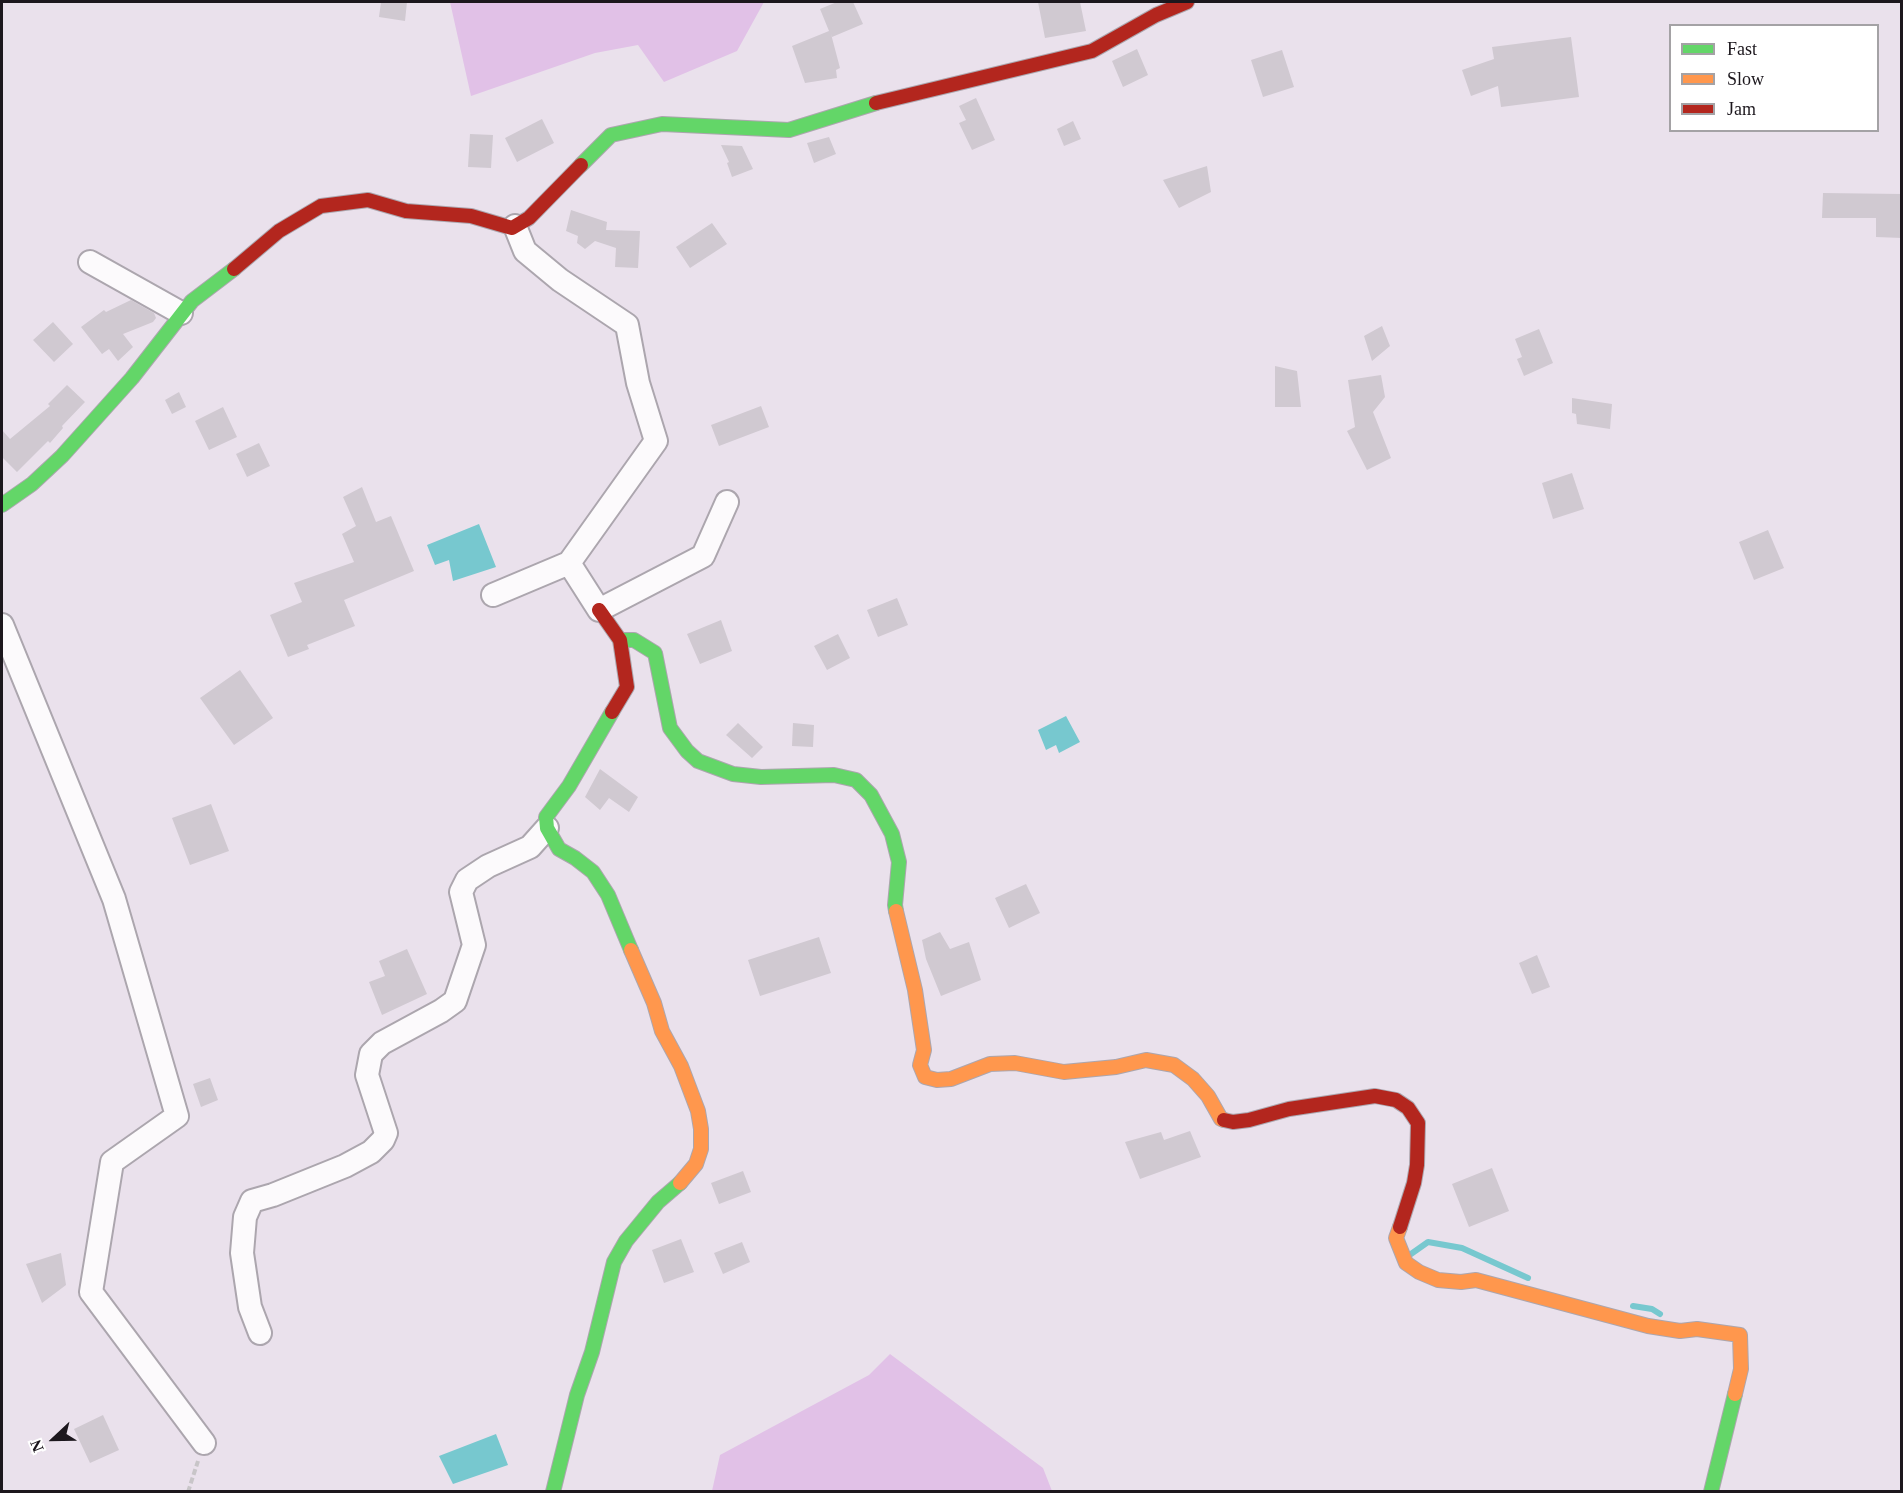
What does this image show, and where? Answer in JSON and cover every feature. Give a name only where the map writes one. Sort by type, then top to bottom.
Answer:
[{"type":"street","points":[[2,506],[32,484],[69,449],[132,378],[192,300],[232,271],[279,231],[321,206],[368,200],[406,211],[471,216],[512,228],[529,218],[611,135],[662,124],[789,130],[887,100],[1092,51],[1156,15],[1187,2]]},
{"type":"street","points":[[493,595],[569,563],[656,441],[638,383],[627,325],[560,280],[525,251],[515,226]]},
{"type":"street","points":[[90,262],[181,313]]},
{"type":"street","points":[[598,610],[703,556],[727,502]]},
{"type":"street","points":[[553,1491],[577,1395],[592,1352],[614,1262],[626,1241],[658,1202],[680,1183],[696,1164],[701,1149],[698,1112],[681,1066],[662,1031],[654,1003],[608,895],[593,872],[559,849],[547,828],[546,817],[569,786],[627,687],[620,640],[569,563]]},
{"type":"street","points":[[2,625],[114,899],[177,1116],[112,1162],[91,1292],[204,1443]]},
{"type":"street","points":[[620,640],[634,640],[655,653],[670,728],[687,751],[699,761],[733,774],[761,777],[834,775],[856,780],[871,795],[892,834],[899,862],[895,905],[915,990],[924,1050],[920,1065],[925,1077],[937,1080],[951,1079],[990,1064],[1015,1063],[1064,1072],[1116,1067],[1146,1060],[1174,1065],[1193,1079],[1208,1096],[1221,1119],[1233,1122],[1250,1120],[1289,1108],[1340,1100],[1375,1096],[1396,1100],[1408,1108],[1418,1123],[1414,1183],[1396,1238],[1406,1263],[1419,1272],[1438,1280],[1461,1282],[1476,1280],[1648,1326],[1740,1335],[1741,1369],[1711,1491]]},
{"type":"street","points":[[260,1333],[250,1307],[242,1253],[245,1217],[252,1201],[345,1166],[370,1152],[383,1140],[386,1133],[367,1075],[371,1054],[382,1043],[455,1001],[474,945],[461,892],[467,880],[488,866],[530,847],[547,828]]},
{"type":"path","points":[[188,1491],[204,1443]]},
{"type":"shaded area","points":[[450,2],[764,2],[737,51],[664,82],[638,45],[595,53],[471,96]]},
{"type":"shaded area","points":[[890,1354],[1043,1468],[1052,1491],[712,1491],[720,1455],[869,1375]]},
{"type":"water","points":[[479,524],[496,567],[453,581],[449,560],[435,565],[427,545]]},
{"type":"water","points":[[1066,716],[1080,742],[1059,753],[1056,745],[1046,750],[1038,730]]},
{"type":"water","points":[[496,1434],[508,1465],[453,1484],[439,1456]]},
{"type":"building","points":[[381,2],[407,2],[405,21],[379,17]]},
{"type":"building","points":[[837,2],[853,2],[863,24],[832,37],[831,34],[840,68],[836,70],[837,78],[805,83],[792,46],[829,31],[820,9]]},
{"type":"building","points":[[1038,2],[1080,2],[1086,31],[1045,38]]},
{"type":"building","points":[[1571,37],[1579,97],[1501,107],[1498,86],[1471,96],[1462,70],[1494,59],[1492,47]]},
{"type":"building","points":[[1137,49],[1148,75],[1123,87],[1112,61]]},
{"type":"building","points":[[1282,50],[1294,87],[1263,97],[1251,60]]},
{"type":"building","points":[[976,98],[995,140],[972,150],[959,123],[966,120],[959,106]]},
{"type":"building","points":[[542,119],[554,143],[517,162],[505,138]]},
{"type":"building","points":[[1073,121],[1081,139],[1064,146],[1057,129]]},
{"type":"building","points":[[470,134],[493,135],[491,168],[468,167]]},
{"type":"building","points":[[829,137],[836,154],[814,163],[807,143]]},
{"type":"building","points":[[721,145],[742,146],[753,169],[732,177],[727,163],[729,162]]},
{"type":"building","points":[[1207,166],[1211,192],[1179,208],[1163,180]]},
{"type":"building","points":[[1823,193],[1902,194],[1902,238],[1876,237],[1876,218],[1822,218]]},
{"type":"building","points":[[571,210],[607,222],[606,230],[640,231],[638,268],[615,267],[616,248],[595,241],[585,249],[577,243],[578,236],[566,231]]},
{"type":"building","points":[[712,223],[727,244],[690,268],[676,247]]},
{"type":"building","points":[[131,300],[154,313],[156,318],[153,322],[123,334],[133,347],[118,361],[109,349],[102,354],[81,327],[104,310],[106,312]]},
{"type":"building","points":[[53,322],[73,344],[54,362],[33,340]]},
{"type":"building","points":[[1382,326],[1390,346],[1372,361],[1364,336]]},
{"type":"building","points":[[1539,329],[1553,363],[1524,376],[1517,359],[1522,357],[1515,339]]},
{"type":"building","points":[[1275,366],[1297,371],[1301,407],[1275,407]]},
{"type":"building","points":[[1381,375],[1385,397],[1373,412],[1391,458],[1367,470],[1347,431],[1355,427],[1348,380]]},
{"type":"building","points":[[67,385],[85,402],[62,426],[63,428],[50,443],[48,441],[17,472],[2,457],[2,430],[10,439],[50,406],[48,404]]},
{"type":"building","points":[[179,392],[186,407],[172,414],[165,400]]},
{"type":"building","points":[[1572,398],[1612,404],[1610,429],[1577,424],[1576,414],[1572,413]]},
{"type":"building","points":[[761,406],[769,427],[719,446],[711,425]]},
{"type":"building","points":[[223,407],[237,437],[209,450],[195,421]]},
{"type":"building","points":[[259,443],[270,466],[247,477],[236,454]]},
{"type":"building","points":[[1572,473],[1584,509],[1553,519],[1542,483]]},
{"type":"building","points":[[362,487],[376,522],[391,516],[414,571],[344,600],[355,626],[307,645],[309,649],[288,657],[270,615],[302,602],[294,583],[354,562],[342,534],[356,526],[343,497]]},
{"type":"building","points":[[1768,530],[1784,568],[1754,580],[1739,542]]},
{"type":"building","points":[[897,598],[908,625],[878,637],[867,610]]},
{"type":"building","points":[[721,620],[732,651],[700,664],[687,634]]},
{"type":"building","points":[[838,634],[850,658],[827,670],[814,646]]},
{"type":"building","points":[[240,670],[273,718],[234,745],[200,698]]},
{"type":"building","points":[[738,723],[763,747],[752,758],[726,735]]},
{"type":"building","points":[[793,723],[814,725],[813,747],[792,746]]},
{"type":"building","points":[[600,769],[638,797],[629,812],[609,798],[600,810],[585,797]]},
{"type":"building","points":[[211,804],[229,851],[190,865],[172,818]]},
{"type":"building","points":[[1026,884],[1040,913],[1009,928],[995,898]]},
{"type":"building","points":[[940,932],[950,949],[969,942],[981,980],[941,996],[926,959],[922,940]]},
{"type":"building","points":[[819,937],[831,973],[760,996],[748,960]]},
{"type":"building","points":[[407,949],[427,994],[382,1015],[369,982],[385,976],[379,961]]},
{"type":"building","points":[[1537,955],[1550,987],[1532,994],[1519,963]]},
{"type":"building","points":[[210,1078],[218,1100],[201,1107],[193,1084]]},
{"type":"building","points":[[1190,1131],[1201,1157],[1140,1179],[1125,1142],[1161,1132],[1164,1140]]},
{"type":"building","points":[[1492,1168],[1509,1211],[1469,1227],[1452,1184]]},
{"type":"building","points":[[743,1171],[751,1192],[719,1204],[711,1183]]},
{"type":"building","points":[[681,1239],[694,1272],[664,1283],[652,1250]]},
{"type":"building","points":[[742,1242],[750,1262],[723,1274],[714,1253]]},
{"type":"building","points":[[61,1253],[66,1285],[42,1303],[26,1264]]},
{"type":"building","points":[[103,1415],[119,1450],[90,1463],[74,1429]]},
{"type":"waterway","points":[[1411,1254],[1428,1242],[1462,1248],[1528,1278]]},
{"type":"waterway","points":[[1633,1306],[1652,1309],[1660,1314]]},
{"type":"traffic: fast","points":[[581,165],[611,135],[662,124],[789,130],[876,103]]},
{"type":"traffic: fast","points":[[2,505],[32,484],[62,456],[132,378],[192,301],[234,269]]},
{"type":"traffic: fast","points":[[620,640],[634,640],[655,653],[670,728],[687,751],[698,761],[733,774],[761,777],[834,775],[856,780],[871,795],[892,834],[899,862],[896,911]]},
{"type":"traffic: fast","points":[[612,712],[569,786],[546,817],[547,828],[559,849],[593,872],[608,895],[631,950]]},
{"type":"traffic: fast","points":[[553,1492],[577,1395],[592,1352],[614,1262],[626,1241],[658,1202],[680,1183]]},
{"type":"traffic: fast","points":[[1711,1492],[1735,1394]]},
{"type":"traffic: slow","points":[[896,911],[915,990],[924,1050],[920,1065],[925,1077],[937,1080],[951,1079],[990,1064],[1015,1063],[1064,1072],[1116,1067],[1146,1060],[1174,1065],[1193,1079],[1224,1120]]},
{"type":"traffic: slow","points":[[631,950],[654,1003],[662,1031],[681,1066],[698,1111],[701,1149],[696,1164],[680,1183]]},
{"type":"traffic: slow","points":[[1400,1227],[1396,1238],[1406,1263],[1419,1272],[1438,1280],[1461,1282],[1476,1280],[1648,1326],[1680,1331],[1697,1329],[1740,1335],[1741,1369],[1735,1394]]},
{"type":"traffic: jam","points":[[876,103],[1092,51],[1156,15],[1187,2]]},
{"type":"traffic: jam","points":[[234,269],[279,231],[321,206],[368,200],[406,211],[471,216],[512,228],[529,218],[581,165]]},
{"type":"traffic: jam","points":[[599,610],[620,640],[627,687],[612,712]]},
{"type":"traffic: jam","points":[[1224,1120],[1233,1122],[1249,1120],[1289,1109],[1375,1096],[1396,1100],[1408,1108],[1418,1123],[1414,1183],[1400,1227]]}]
